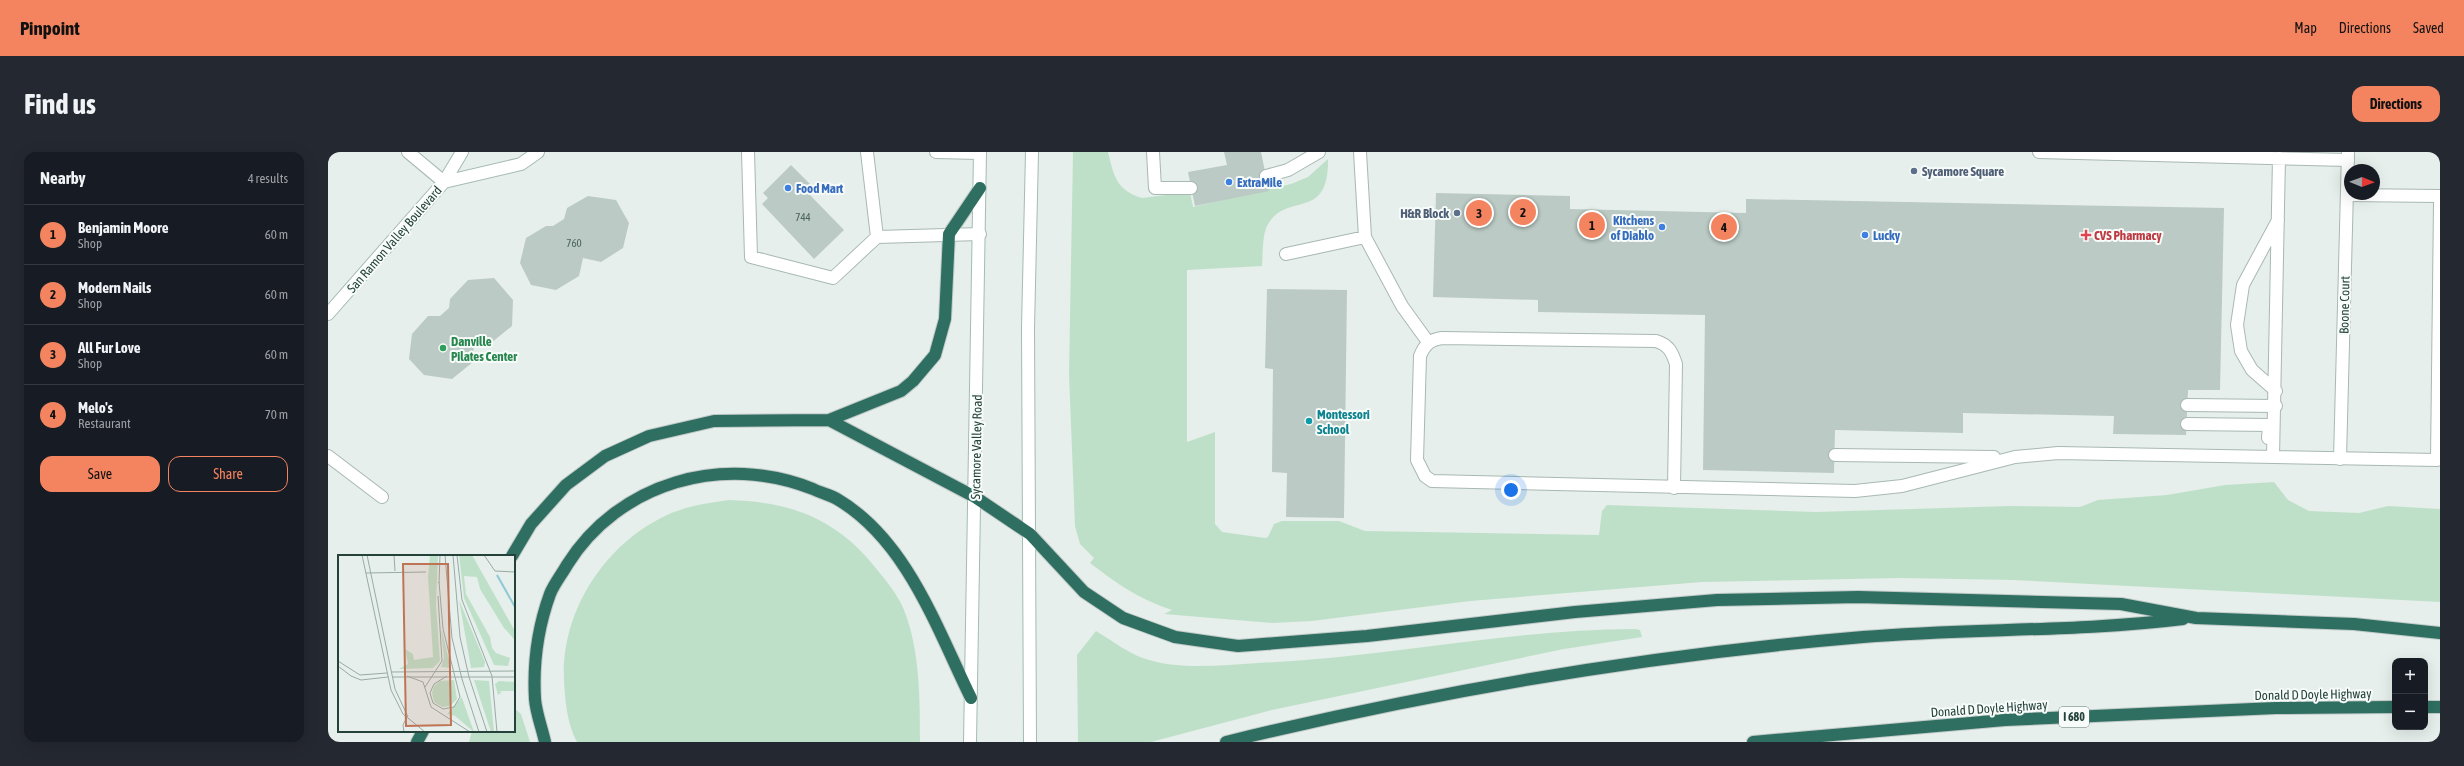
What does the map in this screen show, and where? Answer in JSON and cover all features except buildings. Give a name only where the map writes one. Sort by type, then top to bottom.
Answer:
[{"type":"highway","points":[[513,555],[531,524],[566,485],[605,456],[649,436],[714,421],[829,420],[901,391],[913,382],[935,355],[945,319],[949,234],[980,188]]},
{"type":"highway","points":[[829,420],[976,497],[1030,534],[1084,592],[1123,618],[1175,637],[1238,646],[1353,637],[1575,612],[1717,600],[1858,597],[2113,604],[2196,618],[2354,624],[2440,633]]},
{"type":"highway","points":[[545,742],[535,700],[536,645],[551,592],[582,542],[617,511],[660,487],[704,474],[748,474],[792,481],[837,499],[875,529],[906,570],[971,698]]},
{"type":"highway","points":[[1226,742],[1316,720],[1449,693],[1587,669],[1727,650],[1865,637],[2000,629],[2118,627],[2196,618]]},
{"type":"highway","name":"Donald D Doyle Highway","points":[[1753,742],[2005,720],[2276,708],[2392,707]]},
{"type":"highway","points":[[2428,707],[2440,707]]},
{"type":"highway","points":[[417,742],[422,732]]},
{"type":"main road","points":[[408,152],[444,182]]},
{"type":"main road","name":"San Ramon Valley Boulevard","points":[[328,314],[444,182],[462,152]]},
{"type":"main road","name":"San Ramon Valley Boulevard","points":[[444,182],[521,164],[538,152]]},
{"type":"main road","points":[[748,152],[751,257],[833,278],[877,237],[980,234]]},
{"type":"main road","points":[[867,152],[877,237]]},
{"type":"main road","points":[[936,152],[980,153]]},
{"type":"main road","points":[[1030,742],[1031,597],[1028,328],[1032,152]]},
{"type":"main road","points":[[1153,152],[1156,188],[1191,188]]},
{"type":"main road","points":[[1266,176],[1288,170],[1319,152]]},
{"type":"main road","points":[[1360,152],[1365,237],[1402,306],[1428,342]]},
{"type":"main road","points":[[2039,152],[2279,158],[2348,156]]},
{"type":"main road","name":"Sycamore Valley Road","points":[[970,742],[976,497],[980,153]]},
{"type":"main road","points":[[2270,457],[2276,406],[2279,158]]},
{"type":"main road","points":[[2380,196],[2440,196]]},
{"type":"main road","name":"Boone Court","points":[[2340,458],[2347,200]]},
{"type":"main road","points":[[1835,455],[2015,457],[2058,453],[2436,460],[2440,203]]},
{"type":"main road","points":[[2276,391],[2252,370],[2241,351],[2237,325],[2243,284],[2278,219]]},
{"type":"main road","points":[[1286,254],[1365,237]]},
{"type":"main road","points":[[1674,488],[1676,364],[1673,353],[1666,344],[1656,342],[1442,338],[1428,342],[1420,356],[1417,460],[1425,476],[1432,481],[1674,488],[1855,491],[1902,486],[2015,457]]},
{"type":"main road","points":[[2187,405],[2276,406]]},
{"type":"main road","points":[[2187,424],[2269,425],[2270,457]]},
{"type":"main road","points":[[328,456],[382,497]]},
{"type":"green space","points":[[1073,152],[1108,152],[1112,168],[1118,181],[1121,186],[1133,195],[1142,198],[1190,192],[1193,207],[1291,184],[1308,177],[1328,159],[1326,179],[1322,191],[1314,199],[1285,209],[1275,215],[1267,226],[1263,240],[1262,266],[1187,270],[1187,442],[1215,432],[1215,524],[1222,532],[1265,538],[1268,537],[1274,524],[1282,521],[1339,521],[1365,531],[1599,535],[1602,511],[1607,505],[1816,512],[2008,506],[2080,507],[2098,500],[2167,495],[2225,485],[2274,482],[2288,500],[2309,511],[2359,513],[2388,506],[2440,509],[2440,602],[2014,580],[1900,578],[1702,582],[1470,601],[1312,621],[1273,623],[1164,614],[1172,610],[1138,596],[1090,563],[1094,558],[1080,544],[1075,526],[1069,374]]},
{"type":"green space","points":[[730,500],[775,505],[814,517],[848,539],[864,554],[886,581],[902,605],[913,641],[918,675],[920,742],[577,742],[571,728],[566,704],[564,680],[565,655],[570,630],[590,583],[605,563],[623,544],[643,529],[665,516],[689,507]]},
{"type":"green space","points":[[1588,630],[1640,630],[1642,637],[1564,649],[1272,710],[1151,742],[1078,742],[1077,655],[1096,631],[1142,658],[1175,665],[1203,666],[1352,656],[1494,638]]},
{"type":"green space","points":[[515,709],[521,714],[530,742],[469,742],[472,732],[515,732]]},
{"type":"place","name":"Sycamore Square","points":[[1914,171]]},
{"type":"place","name":"ExtraMile","points":[[1229,182]]},
{"type":"place","name":"Food Mart","points":[[788,188]]},
{"type":"place","name":"Modern Nails","points":[[1523,212]]},
{"type":"place","name":"H&R Block","points":[[1457,213]]},
{"type":"place","name":"All Fur Love","points":[[1479,213]]},
{"type":"place","name":"Benjamin Moore","points":[[1592,225]]},
{"type":"place","name":"Kitchens of Diablo","points":[[1662,227]]},
{"type":"place","name":"Melo's","points":[[1724,227]]},
{"type":"place","name":"Lucky","points":[[1865,235]]},
{"type":"place","name":"CVS Pharmacy","points":[[2086,235]]},
{"type":"place","name":"Danville Pilates Center","points":[[443,348]]},
{"type":"place","name":"Montessori School","points":[[1309,421]]}]
